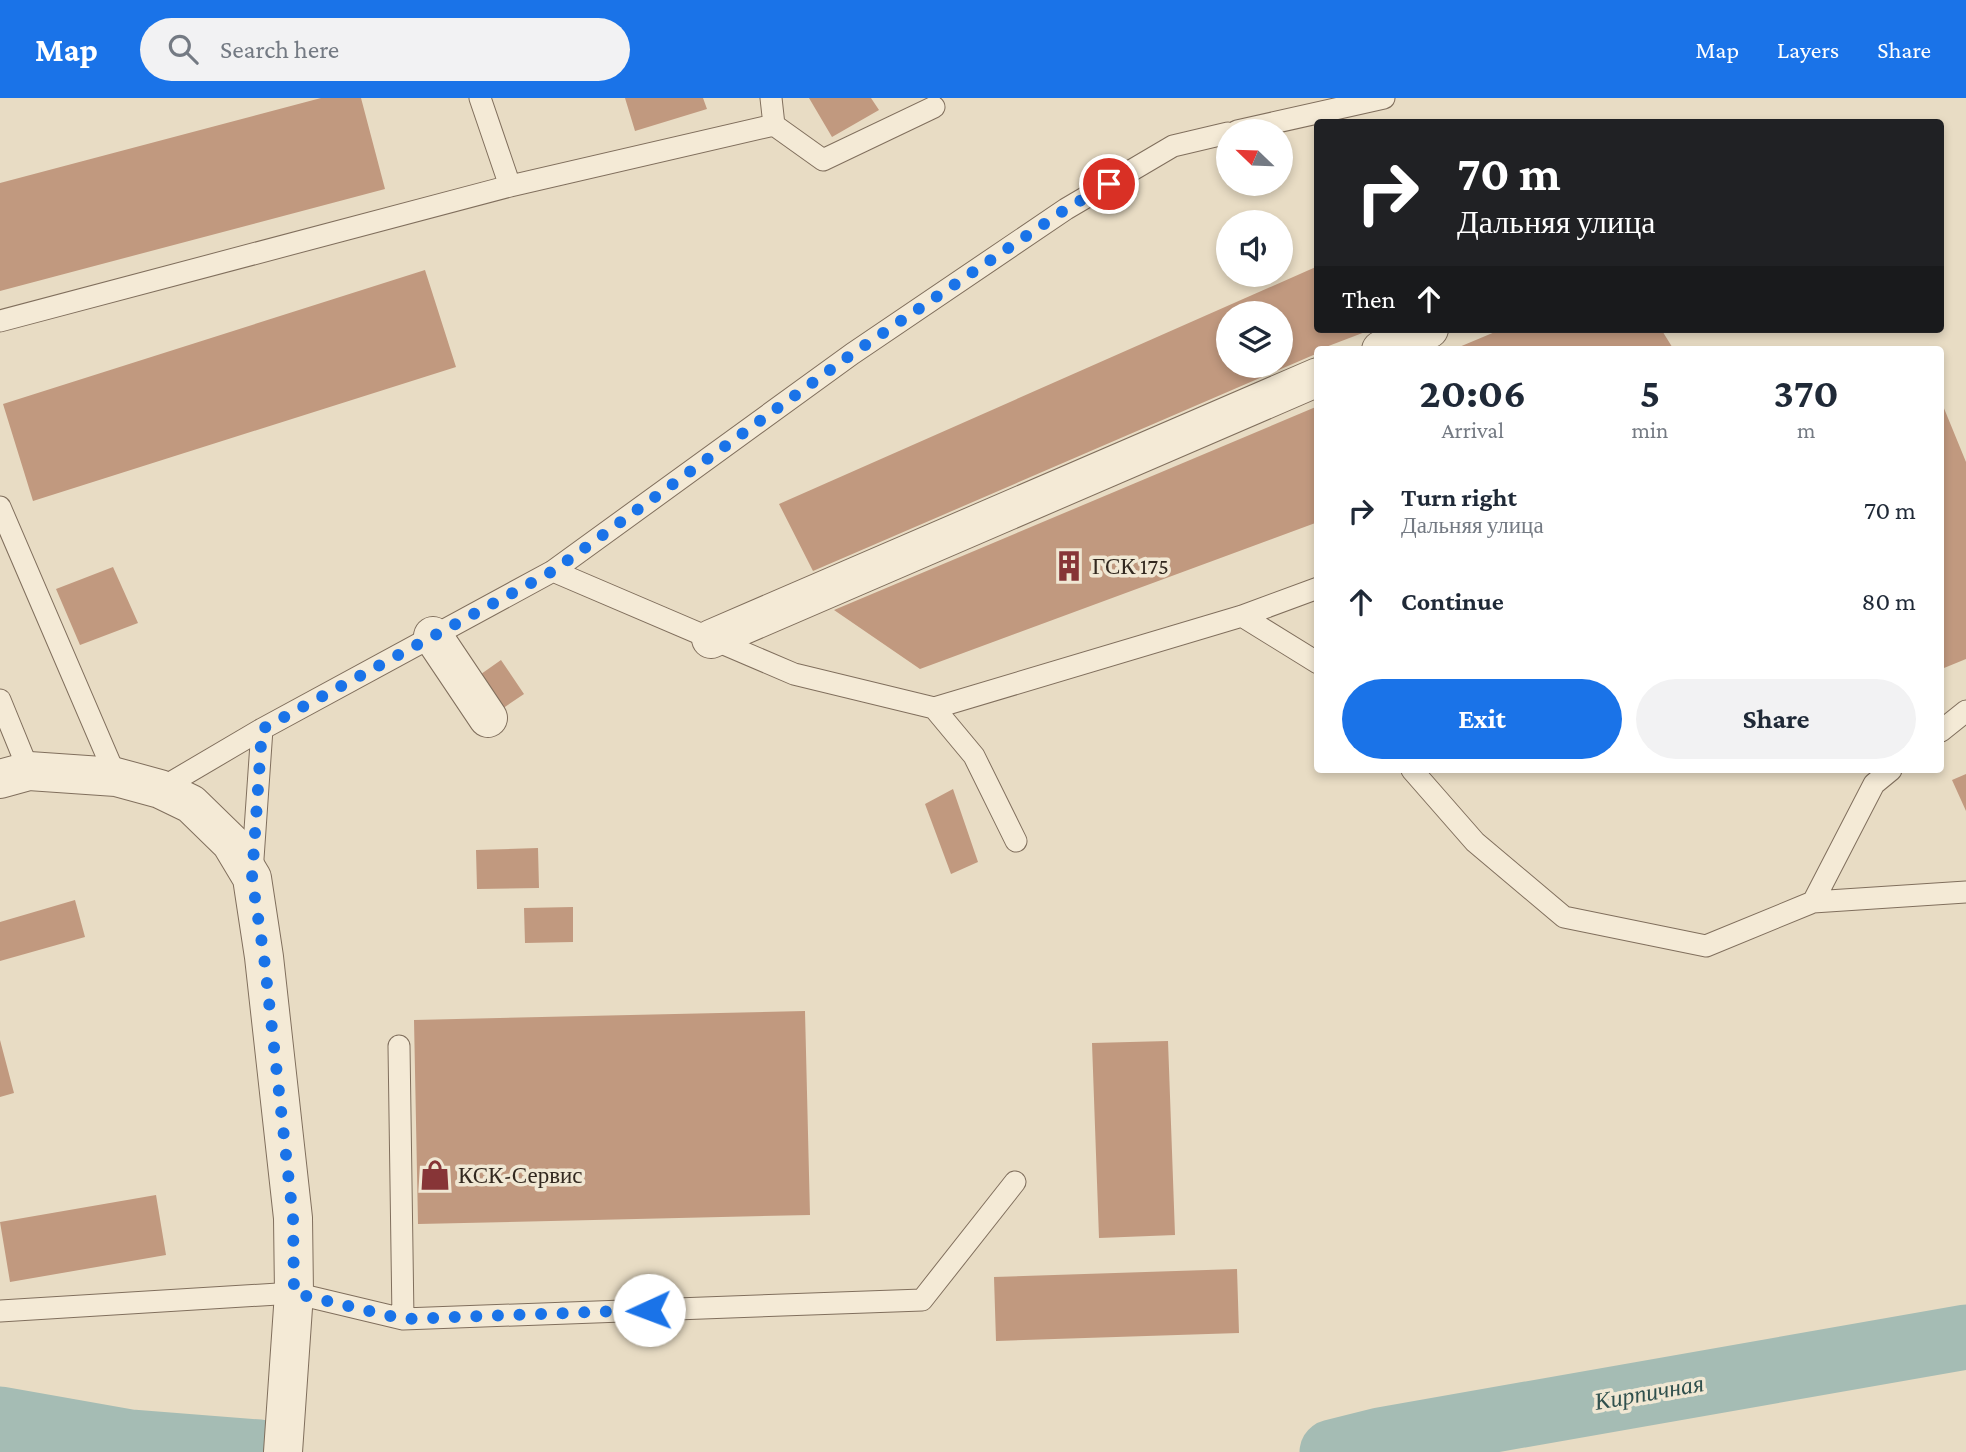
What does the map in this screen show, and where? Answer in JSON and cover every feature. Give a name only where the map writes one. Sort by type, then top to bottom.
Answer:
[{"type":"street","points":[[1390,346],[1420,333]]},
{"type":"street","points":[[711,639],[1314,379]]},
{"type":"street","points":[[433,636],[488,718]]},
{"type":"street","points":[[15,775],[117,777],[160,789],[191,804],[231,843],[252,878],[264,957],[293,1218],[294,1293],[283,1452]]},
{"type":"lane","points":[[480,98],[510,186]]},
{"type":"lane","points":[[771,98],[774,125],[823,160],[934,107]]},
{"type":"lane","points":[[1290,119],[1384,98]]},
{"type":"lane","points":[[0,321],[510,186],[774,125]]},
{"type":"lane","points":[[160,789],[262,729],[553,571],[852,354],[1066,209],[1173,146],[1216,136]]},
{"type":"lane","points":[[0,507],[117,777]]},
{"type":"lane","points":[[553,571],[794,674],[934,708],[1242,615],[1314,588]]},
{"type":"lane","points":[[1242,615],[1314,660]]},
{"type":"lane","points":[[0,701],[15,775]]},
{"type":"lane","points":[[934,708],[974,756],[1016,841]]},
{"type":"lane","points":[[1944,729],[1966,711]]},
{"type":"lane","points":[[252,878],[262,729]]},
{"type":"lane","points":[[1415,773],[1475,842],[1564,917],[1706,946],[1813,902],[1966,892]]},
{"type":"lane","points":[[1813,902],[1874,783],[1887,773]]},
{"type":"lane","points":[[399,1046],[403,1319]]},
{"type":"lane","points":[[0,1311],[294,1293],[403,1319],[922,1300],[1015,1182]]},
{"type":"building","points":[[321,98],[361,98],[385,189],[0,291],[0,183]]},
{"type":"building","points":[[625,98],[703,98],[707,109],[635,131]]},
{"type":"building","points":[[809,98],[871,98],[879,110],[832,137]]},
{"type":"building","points":[[1314,268],[1314,333],[1363,333],[1328,346],[1314,346],[1314,355],[1293,364],[1293,301],[1239,301],[1270,287],[1293,287],[1293,277]]},
{"type":"building","points":[[425,270],[456,367],[33,501],[3,404]]},
{"type":"building","points":[[1216,311],[1216,378],[1260,378],[813,571],[779,504]]},
{"type":"building","points":[[1492,333],[1663,333],[1672,346],[1462,346]]},
{"type":"building","name":"ГСК 175","points":[[1314,408],[1314,523],[920,669],[834,610]]},
{"type":"building","points":[[1944,408],[1966,462],[1966,659],[1944,668]]},
{"type":"building","points":[[113,567],[138,623],[80,645],[56,589]]},
{"type":"building","points":[[501,660],[524,694],[496,713],[474,679]]},
{"type":"building","points":[[1966,774],[1966,811],[1952,780]]},
{"type":"building","points":[[953,789],[978,862],[951,874],[925,804]]},
{"type":"building","points":[[538,848],[539,888],[477,889],[476,850]]},
{"type":"building","points":[[75,900],[85,937],[0,961],[0,922]]},
{"type":"building","points":[[573,907],[573,942],[525,943],[524,908]]},
{"type":"building","points":[[805,1011],[810,1215],[418,1224],[414,1020]]},
{"type":"building","points":[[0,1040],[14,1093],[0,1097]]},
{"type":"building","points":[[1168,1041],[1175,1235],[1099,1238],[1092,1043]]},
{"type":"building","points":[[156,1195],[166,1255],[10,1282],[0,1222]]},
{"type":"building","points":[[1237,1269],[1239,1333],[996,1341],[994,1277]]},
{"type":"waterway","name":"Кирпичная","points":[[1332,1452],[1380,1440],[1966,1337]]},
{"type":"waterway","name":"Кирпичная","points":[[0,1419],[130,1442],[259,1452]]},
{"type":"place","name":"ГСК 175","points":[[1069,566]]},
{"type":"place","name":"КСК-Сервис","points":[[435,1175]]},
{"type":"route","points":[[649,1310],[403,1319],[294,1293],[293,1218],[264,957],[252,878],[262,729],[553,571],[852,354],[1066,209],[1109,184]]}]
